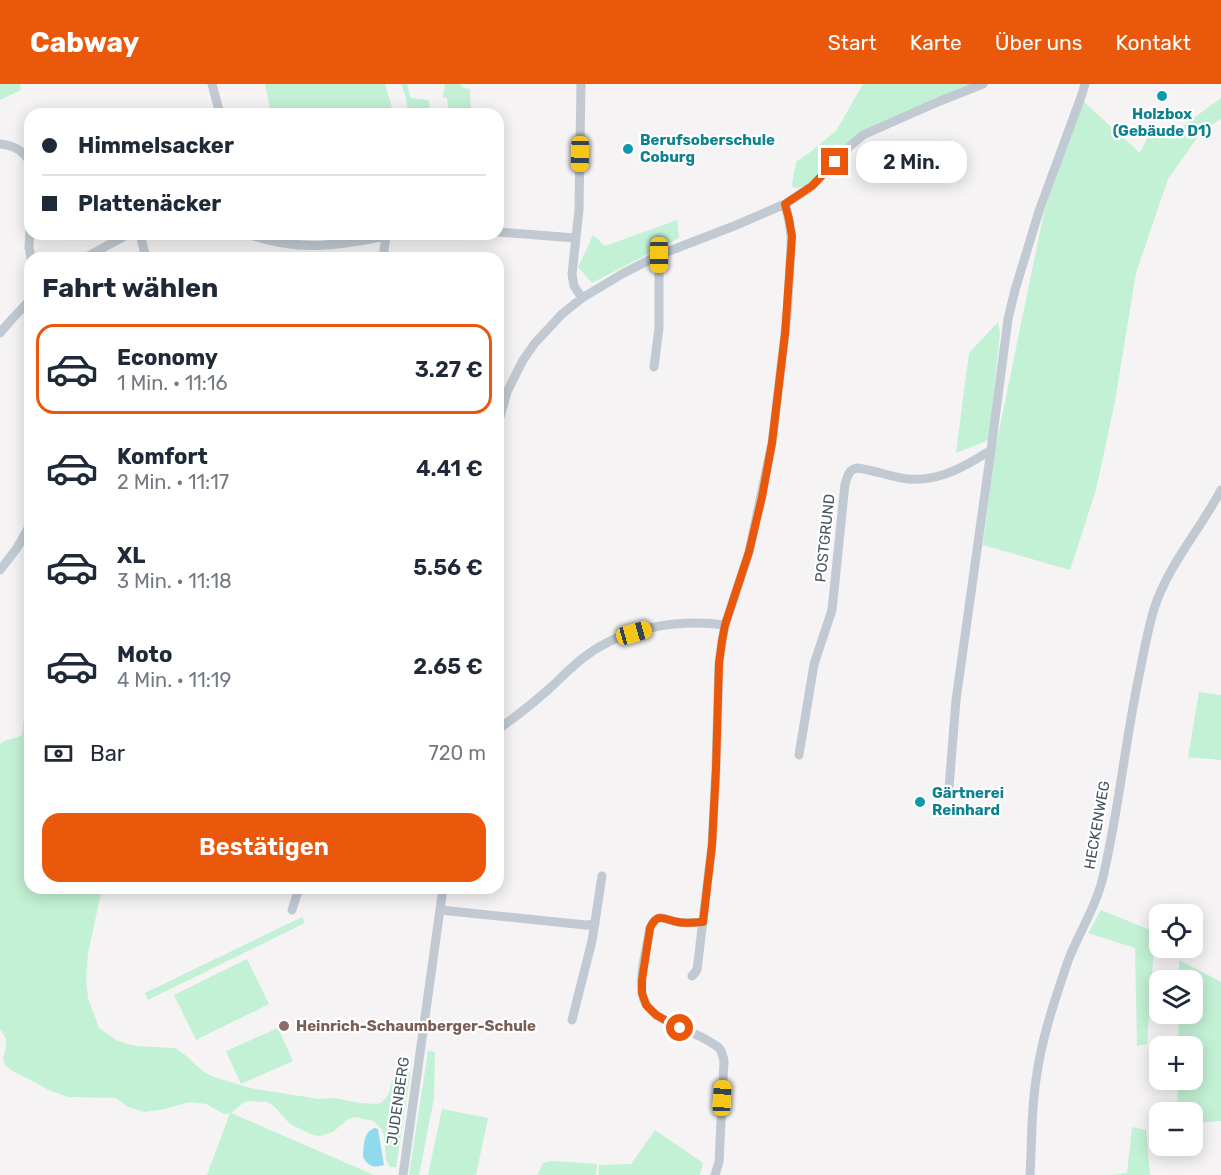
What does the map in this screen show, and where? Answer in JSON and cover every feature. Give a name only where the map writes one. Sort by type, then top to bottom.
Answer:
[{"type":"street","points":[[212,84],[218,108]]},
{"type":"street","points":[[581,84],[579,210],[572,280],[582,298]]},
{"type":"street","points":[[504,403],[523,360],[562,314],[582,298],[659,255],[785,204],[812,186],[850,146],[864,135],[983,84]]},
{"type":"street","points":[[948,788],[956,700],[992,450],[1007,326],[1015,290],[1039,211],[1084,84]]},
{"type":"street","points":[[0,144],[21,150],[24,154]]},
{"type":"street","points":[[692,976],[697,970],[712,845],[719,663],[725,625],[749,552],[772,443],[787,316],[792,236],[785,204]]},
{"type":"street","points":[[504,232],[575,238]]},
{"type":"street","points":[[96,252],[117,240]]},
{"type":"street","points":[[265,240],[321,246],[365,240]]},
{"type":"street","points":[[654,367],[659,328],[659,255]]},
{"type":"street","points":[[0,333],[24,306]]},
{"type":"street","name":"POSTGRUND","points":[[799,754],[814,664],[832,610],[845,484],[848,474],[852,469],[857,468],[909,479],[939,476],[964,467],[992,450]]},
{"type":"street","name":"HECKENWEG","points":[[1030,1175],[1039,1061],[1068,960],[1102,880],[1134,698],[1154,609],[1170,572],[1221,490]]},
{"type":"street","points":[[0,570],[24,536]]},
{"type":"street","points":[[504,724],[587,655],[619,638],[665,626],[695,623],[725,625]]},
{"type":"street","points":[[572,1020],[592,941],[602,876]]},
{"type":"street","points":[[292,910],[297,894]]},
{"type":"street","name":"JUDENBERG","points":[[403,1175],[442,894]]},
{"type":"street","points":[[440,910],[586,925],[595,924]]},
{"type":"street","points":[[703,922],[679,923],[663,918],[653,921],[650,928],[642,993],[646,1005],[656,1015],[717,1046],[723,1054],[719,1162],[715,1175]]},
{"type":"green space","points":[[0,84],[20,84],[21,90],[0,100]]},
{"type":"green space","points":[[265,84],[385,84],[392,108],[270,108]]},
{"type":"green space","points":[[401,84],[407,84],[411,98],[429,100],[430,108],[408,108]]},
{"type":"green space","points":[[445,84],[461,84],[461,87],[470,89],[471,108],[448,108],[447,98],[443,97]]},
{"type":"green space","points":[[863,84],[976,84],[857,134],[811,183],[794,188],[792,185],[796,162],[836,131]]},
{"type":"green space","points":[[1221,98],[1221,119],[1202,131],[1168,179],[1136,273],[1115,401],[1096,490],[1070,570],[983,545],[995,450],[1044,212],[1083,101],[1140,153],[1151,130],[1165,133],[1176,131]]},
{"type":"green space","points":[[677,220],[679,238],[592,283],[578,267],[593,235],[605,246]]},
{"type":"green space","points":[[998,322],[1000,333],[989,440],[956,453],[969,353]]},
{"type":"green space","points":[[1199,692],[1221,695],[1221,760],[1188,757]]},
{"type":"green space","points":[[24,718],[24,894],[101,894],[88,954],[86,978],[88,998],[99,1028],[116,1040],[127,1044],[175,1048],[204,1072],[214,1077],[250,1088],[319,1099],[334,1098],[360,1103],[381,1103],[389,1094],[396,1072],[403,1066],[407,1067],[410,1075],[396,1167],[390,1167],[386,1160],[384,1136],[374,1121],[354,1117],[333,1132],[320,1136],[313,1135],[290,1124],[275,1107],[267,1102],[250,1101],[243,1103],[231,1113],[374,1175],[207,1175],[230,1113],[224,1114],[206,1104],[189,1102],[145,1112],[128,1107],[116,1098],[68,1097],[51,1091],[5,1065],[3,1058],[6,1038],[0,1029],[0,744],[22,735]]},
{"type":"green space","points":[[1101,910],[1149,930],[1149,958],[1153,958],[1152,970],[1149,970],[1147,1044],[1137,1046],[1135,948],[1088,933]]},
{"type":"green space","points":[[302,917],[305,923],[148,1000],[145,993]]},
{"type":"green space","points":[[247,959],[269,1004],[196,1040],[174,995]]},
{"type":"green space","points":[[1179,960],[1198,970],[1179,970]]},
{"type":"green space","points":[[1203,973],[1221,982],[1221,1121],[1203,1122],[1203,1102],[1177,1102],[1178,1090],[1203,1090],[1203,1036],[1178,1036],[1179,1024],[1203,1024]]},
{"type":"green space","points":[[278,1028],[293,1061],[241,1084],[226,1051]]},
{"type":"green space","points":[[428,1051],[435,1052],[434,1098],[419,1175],[409,1175]]},
{"type":"green space","points":[[442,1109],[488,1118],[476,1175],[428,1175]]},
{"type":"green space","points":[[1132,1127],[1146,1130],[1150,1175],[1110,1175],[1127,1173]]},
{"type":"green space","points":[[655,1130],[703,1163],[700,1175],[598,1175],[599,1165],[631,1164]]},
{"type":"green space","points":[[551,1161],[597,1164],[596,1175],[537,1175],[543,1163]]},
{"type":"water","points":[[375,1128],[378,1129],[384,1165],[372,1166],[363,1157],[364,1144],[368,1132]]},
{"type":"place","name":"Holzbox (Gebäude D1)","points":[[1162,96]]},
{"type":"place","name":"Berufsoberschule Coburg","points":[[628,149]]},
{"type":"place","name":"Gärtnerei Reinhard","points":[[920,802]]},
{"type":"place","name":"Heinrich-Schaumberger-Schule","points":[[284,1026]]},
{"type":"route","points":[[680,1028],[656,1015],[646,1005],[642,993],[650,928],[653,921],[658,918],[679,923],[703,922],[712,845],[719,663],[722,641],[749,552],[762,497],[772,443],[785,334],[792,236],[785,204],[812,186],[835,162]]}]
